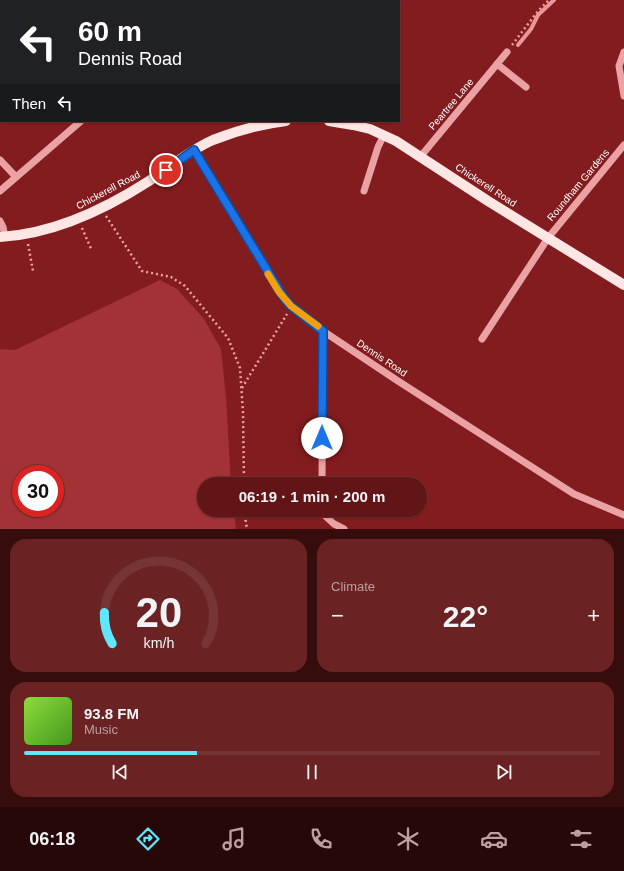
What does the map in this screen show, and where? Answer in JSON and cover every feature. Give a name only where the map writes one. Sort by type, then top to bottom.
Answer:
[{"type":"main road","name":"Chickerell Road","points":[[2,237],[27,234],[54,228],[78,219],[101,209],[133,191],[194,150],[212,141],[252,124],[275,122]]},
{"type":"main road","name":"Chickerell Road","points":[[337,122],[370,125],[384,135],[396,140],[421,156],[488,201],[624,285]]},
{"type":"street","name":"Peartree Lane","points":[[421,156],[507,52]]},
{"type":"street","points":[[624,52],[619,66],[624,96]]},
{"type":"street","points":[[497,64],[526,87]]},
{"type":"street","points":[[0,191],[80,122]]},
{"type":"street","points":[[364,191],[378,147],[384,135]]},
{"type":"street","name":"Roundham Gardens","points":[[482,339],[548,238],[624,145]]},
{"type":"street","name":"Dennis Road","points":[[194,150],[279,292],[291,306],[323,331],[398,381],[574,494],[624,515]]},
{"type":"street","points":[[0,160],[16,177]]},
{"type":"street","points":[[0,221],[3,228],[2,237]]},
{"type":"street","points":[[322,477],[323,331]]},
{"type":"street","points":[[326,517],[334,524],[344,529]]},
{"type":"path","points":[[507,52],[538,11],[549,0]]},
{"type":"path","points":[[101,209],[142,271],[171,278],[184,286],[228,338],[240,368],[242,390],[244,477]]},
{"type":"path","points":[[78,219],[92,251]]},
{"type":"path","points":[[27,234],[33,271]]},
{"type":"path","points":[[242,390],[291,306]]},
{"type":"path","points":[[245,517],[246,529]]},
{"type":"shaded area","points":[[160,280],[177,289],[204,319],[221,349],[226,397],[231,477],[197,477],[197,517],[235,517],[236,529],[0,529],[0,349],[15,350]]},
{"type":"waterway","points":[[518,45],[531,29],[538,15],[554,0]]},
{"type":"slow traffic","points":[[268,274],[279,292],[291,306],[318,326]]},
{"type":"route","points":[[166,170],[194,150],[279,292],[291,306],[323,331],[322,438]]}]
